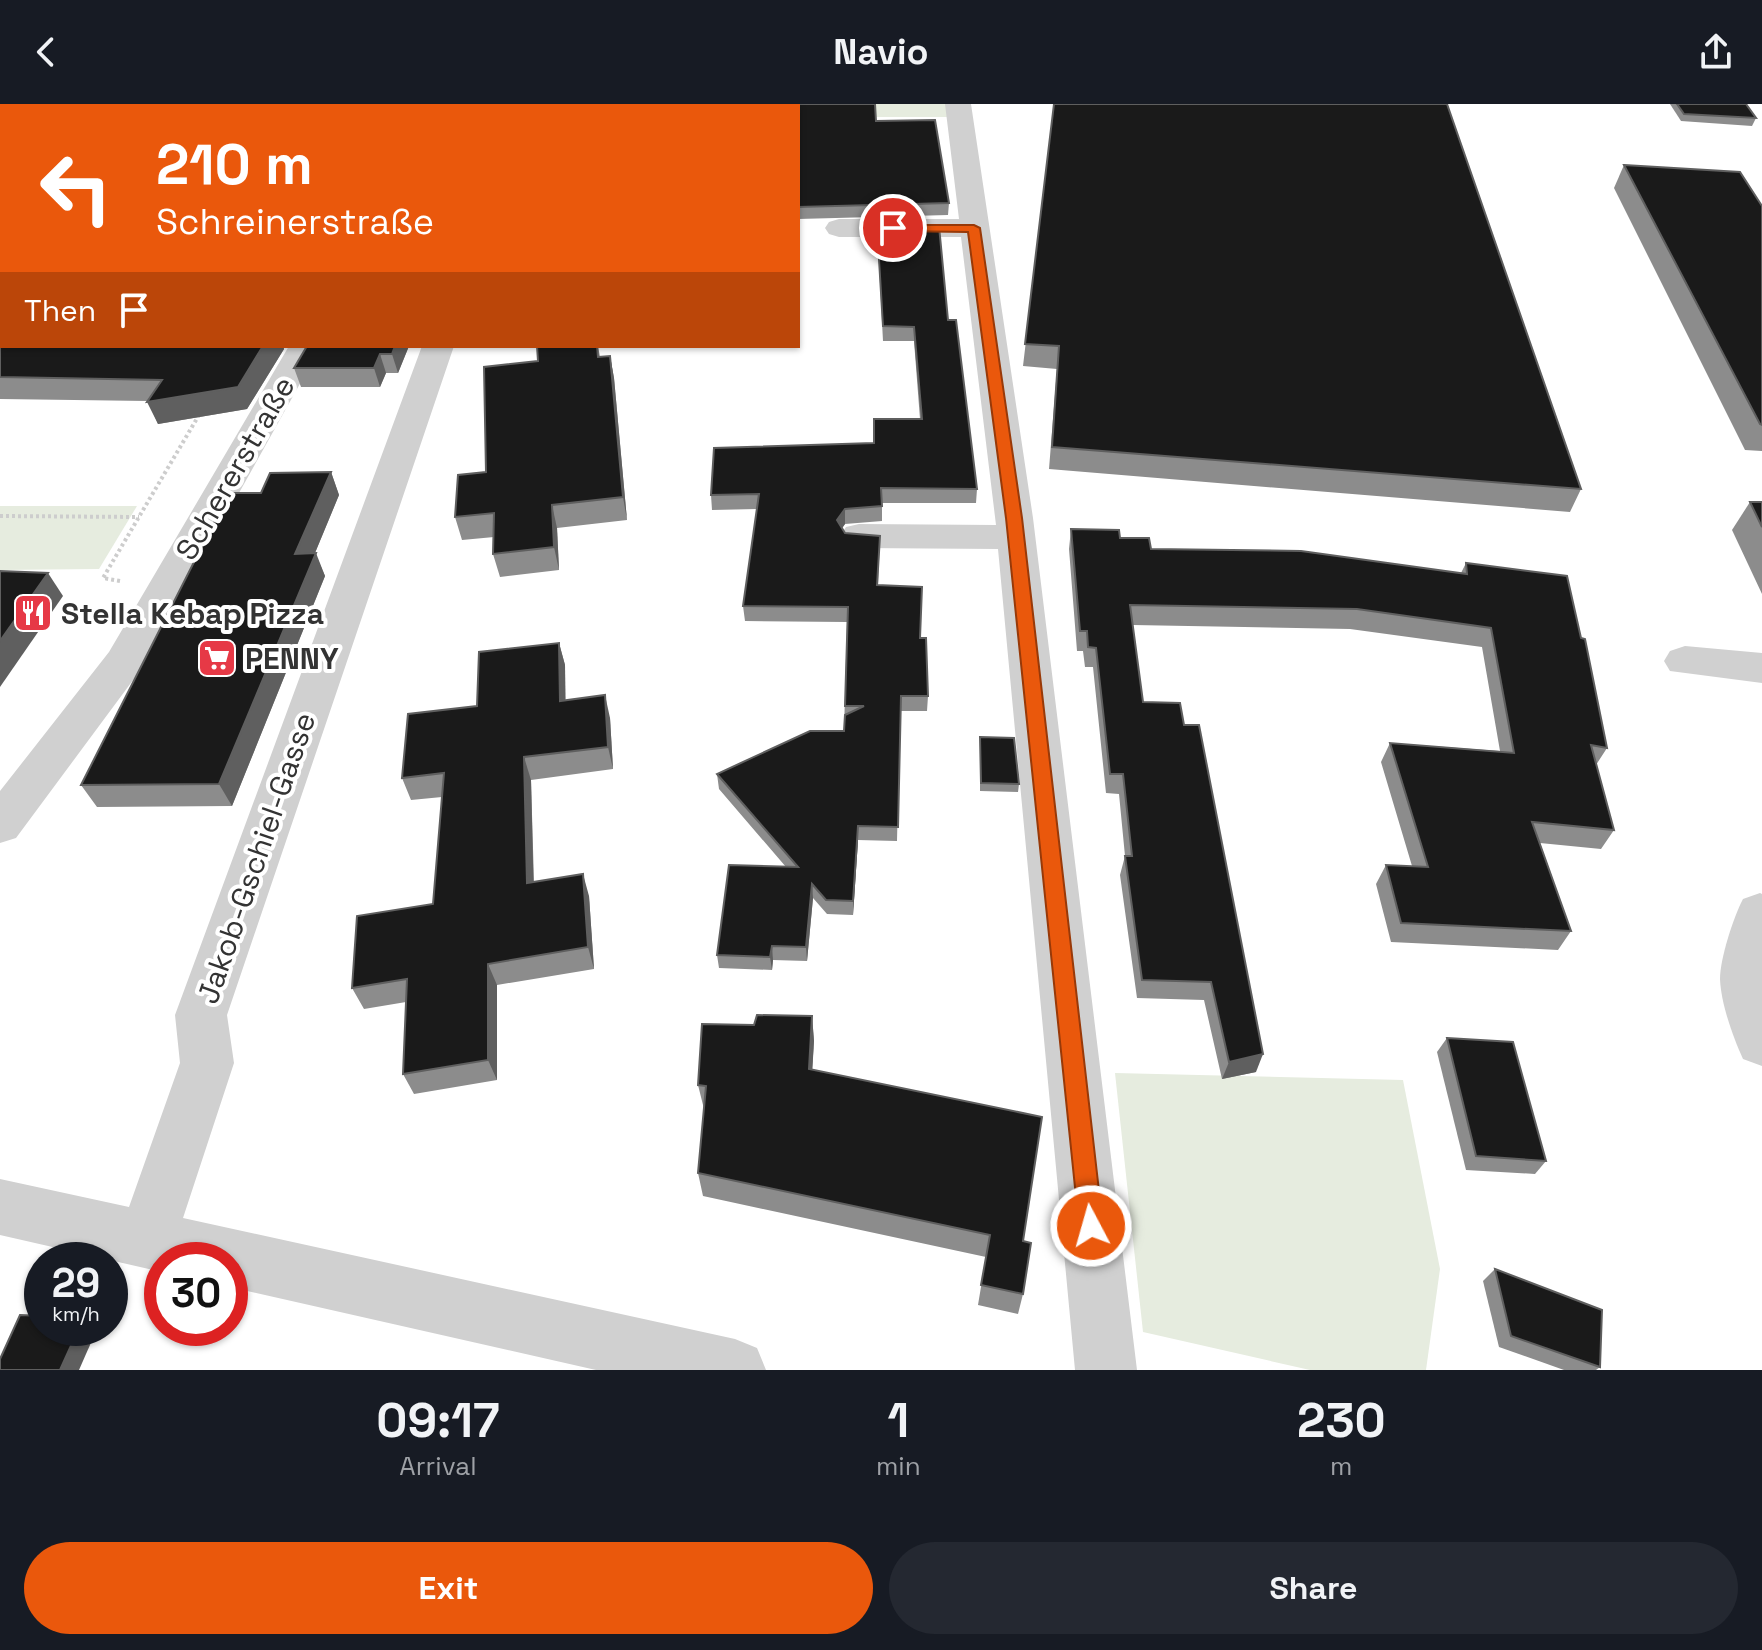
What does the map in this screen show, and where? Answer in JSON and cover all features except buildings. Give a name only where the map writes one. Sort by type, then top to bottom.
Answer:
[{"type":"street","points":[[958,104],[1015,537],[1106,1370]]},
{"type":"street","points":[[839,228],[974,228]]},
{"type":"street","name":"Schererstraße","points":[[0,825],[124,662],[304,348]]},
{"type":"street","name":"Jakob-Gschiel-Gasse","points":[[147,1238],[207,1063],[201,1015],[437,348]]},
{"type":"street","points":[[859,536],[1015,537]]},
{"type":"street","points":[[1685,661],[1762,668]]},
{"type":"street","points":[[1760,914],[1746,979],[1762,1042]]},
{"type":"street","points":[[0,1207],[735,1370]]},
{"type":"path","points":[[165,590],[103,578],[200,412]]},
{"type":"path","points":[[0,516],[139,517]]},
{"type":"shaded area","points":[[852,104],[950,104],[951,117],[852,117]]},
{"type":"shaded area","points":[[0,506],[137,506],[99,569],[0,570]]},
{"type":"shaded area","points":[[1115,1073],[1403,1080],[1440,1269],[1426,1370],[1310,1370],[1143,1332]]},
{"type":"place","name":"Stella Kebap Pizza","points":[[33,613]]},
{"type":"place","name":"PENNY","points":[[217,658]]},
{"type":"route","points":[[893,228],[974,228],[1014,518],[1091,1226]]}]
